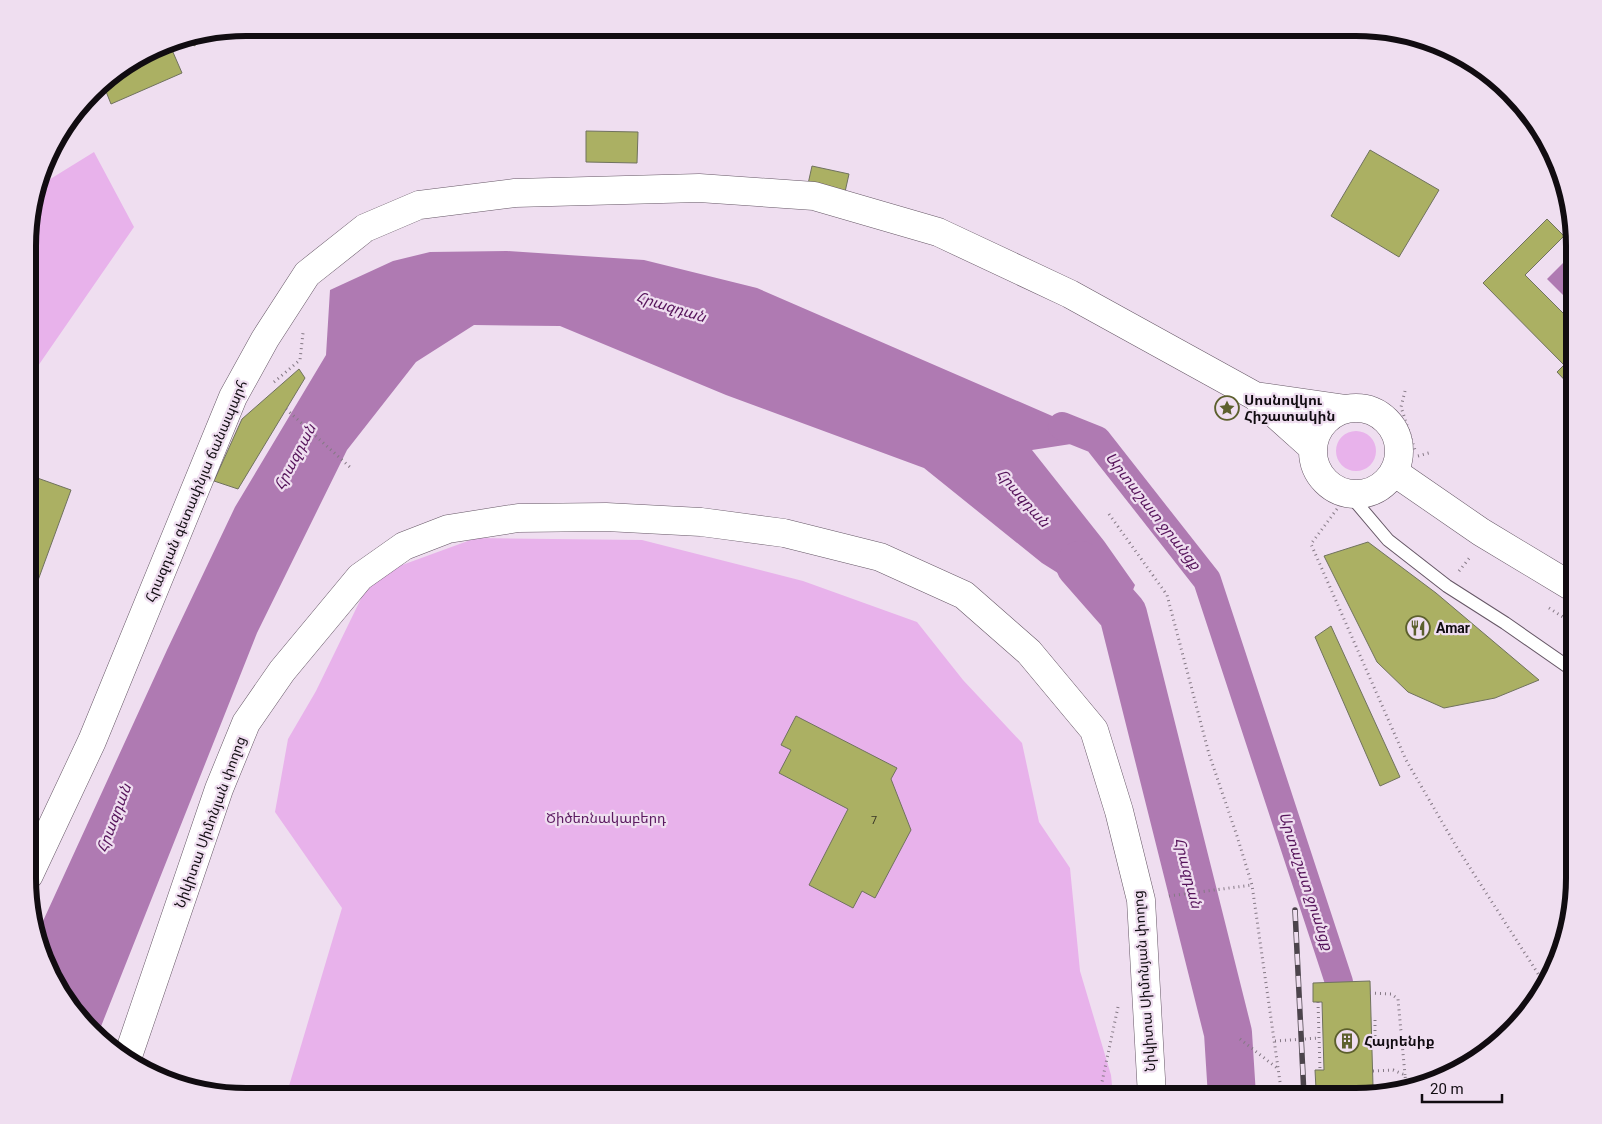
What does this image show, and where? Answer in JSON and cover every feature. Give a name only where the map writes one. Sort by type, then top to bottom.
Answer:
[{"type":"street","name":"Հրազդան գետափնյա ճանապարհ","points":[[36,860],[92,741],[233,396],[265,339],[306,274],[365,228],[419,205],[515,193],[699,188],[814,196],[938,232],[1070,294],[1255,396],[1313,448]]},
{"type":"street","name":"Հրազդան գետափնյա ճանապարհ","points":[[1255,396],[1371,411],[1383,418],[1391,426],[1396,436],[1399,447],[1394,472]]},
{"type":"street","points":[[1346,409],[1333,414],[1323,423],[1316,434],[1313,448],[1314,461],[1319,474],[1327,484],[1349,494],[1366,493],[1378,488],[1394,472],[1481,532],[1566,583]]},
{"type":"street","name":"Նիկիտա Սիմոնյան փողոց","points":[[130,1052],[220,789],[246,723],[282,671],[360,577],[404,546],[448,529],[518,518],[606,517],[702,522],[784,533],[880,557],[964,595],[1029,652],[1094,730],[1120,811],[1142,900],[1152,1088]]},
{"type":"lane","points":[[1349,494],[1388,540],[1447,586],[1566,665]]},
{"type":"path","points":[[1405,391],[1401,408],[1417,456]]},
{"type":"path","points":[[286,409],[352,469]]},
{"type":"path","points":[[1349,494],[1311,544],[1406,760],[1456,846],[1540,978]]},
{"type":"path","points":[[1109,514],[1167,595],[1209,754],[1238,836],[1252,885],[1281,1088]]},
{"type":"path","points":[[1142,900],[1252,885]]},
{"type":"path","points":[[1370,993],[1391,994],[1398,999],[1406,1082]]},
{"type":"path","points":[[1318,1002],[1320,1070]]},
{"type":"path","points":[[1374,1020],[1375,1042],[1402,1041]]},
{"type":"path","points":[[1275,1041],[1319,1038]]},
{"type":"path","points":[[1240,1039],[1278,1068]]},
{"type":"path","points":[[1373,1071],[1393,1070],[1405,1076]]},
{"type":"green space","points":[[94,152],[134,227],[36,369],[36,247],[40,206],[46,182]]},
{"type":"green space","points":[[1356,431],[1370,437],[1376,451],[1370,465],[1356,471],[1342,465],[1336,451],[1342,437]]},
{"type":"green space","name":"Ծիծեռնակաբերդ","points":[[476,538],[642,540],[803,581],[917,622],[963,680],[1022,743],[1039,822],[1070,868],[1080,971],[1111,1075],[1112,1088],[288,1088],[342,908],[275,812],[288,739],[316,691],[372,576]]},
{"type":"water","points":[[507,251],[644,260],[757,288],[1066,422],[1097,440],[1032,450],[1104,541],[1135,585],[1123,614],[1042,563],[924,468],[726,395],[560,326],[474,325],[416,362],[347,450],[257,633],[100,1028],[88,1016],[64,983],[52,958],[41,925],[167,650],[235,507],[326,355],[330,290],[393,261],[430,252]]},
{"type":"water","points":[[1563,263],[1566,266],[1566,298],[1547,279]]},
{"type":"building","points":[[202,41],[194,46],[192,43]]},
{"type":"building","points":[[172,50],[182,73],[111,104],[106,90],[108,88],[141,64]]},
{"type":"building","points":[[586,131],[638,132],[637,163],[586,162]]},
{"type":"building","points":[[1370,150],[1439,190],[1399,257],[1331,216]]},
{"type":"building","points":[[812,166],[849,174],[845,192],[808,184]]},
{"type":"building","points":[[1547,219],[1564,236],[1525,275],[1566,316],[1566,382],[1557,372],[1564,365],[1483,283]]},
{"type":"building","points":[[299,369],[305,378],[238,489],[214,481],[242,419]]},
{"type":"building","points":[[36,478],[71,490],[36,586]]},
{"type":"building","name":"Amar","points":[[1368,542],[1436,593],[1539,680],[1495,698],[1444,708],[1408,692],[1377,662],[1324,556]]},
{"type":"building","points":[[1331,626],[1400,777],[1380,786],[1315,637]]},
{"type":"building","points":[[796,716],[897,768],[891,779],[911,830],[875,898],[862,891],[853,908],[809,885],[848,809],[779,773],[791,750],[781,745]]},
{"type":"building","name":"Հայրենիք","points":[[1370,981],[1373,1086],[1316,1088],[1315,1070],[1324,1070],[1322,1002],[1313,1002],[1313,983]]},
{"type":"waterway","name":"Արտաշատ ջրանցք","points":[[1062,426],[1097,440],[1207,580],[1339,982]]},
{"type":"waterway","name":"Հրազդան","points":[[1080,565],[1123,614],[1228,1033],[1231,1088]]},
{"type":"railway","points":[[1295,910],[1304,1088]]},
{"type":"place","name":"Սոսնովկու Հիշատակին","points":[[1227,408]]},
{"type":"place","name":"Amar","points":[[1418,628]]},
{"type":"place","name":"Հայրենիք","points":[[1347,1041]]}]
